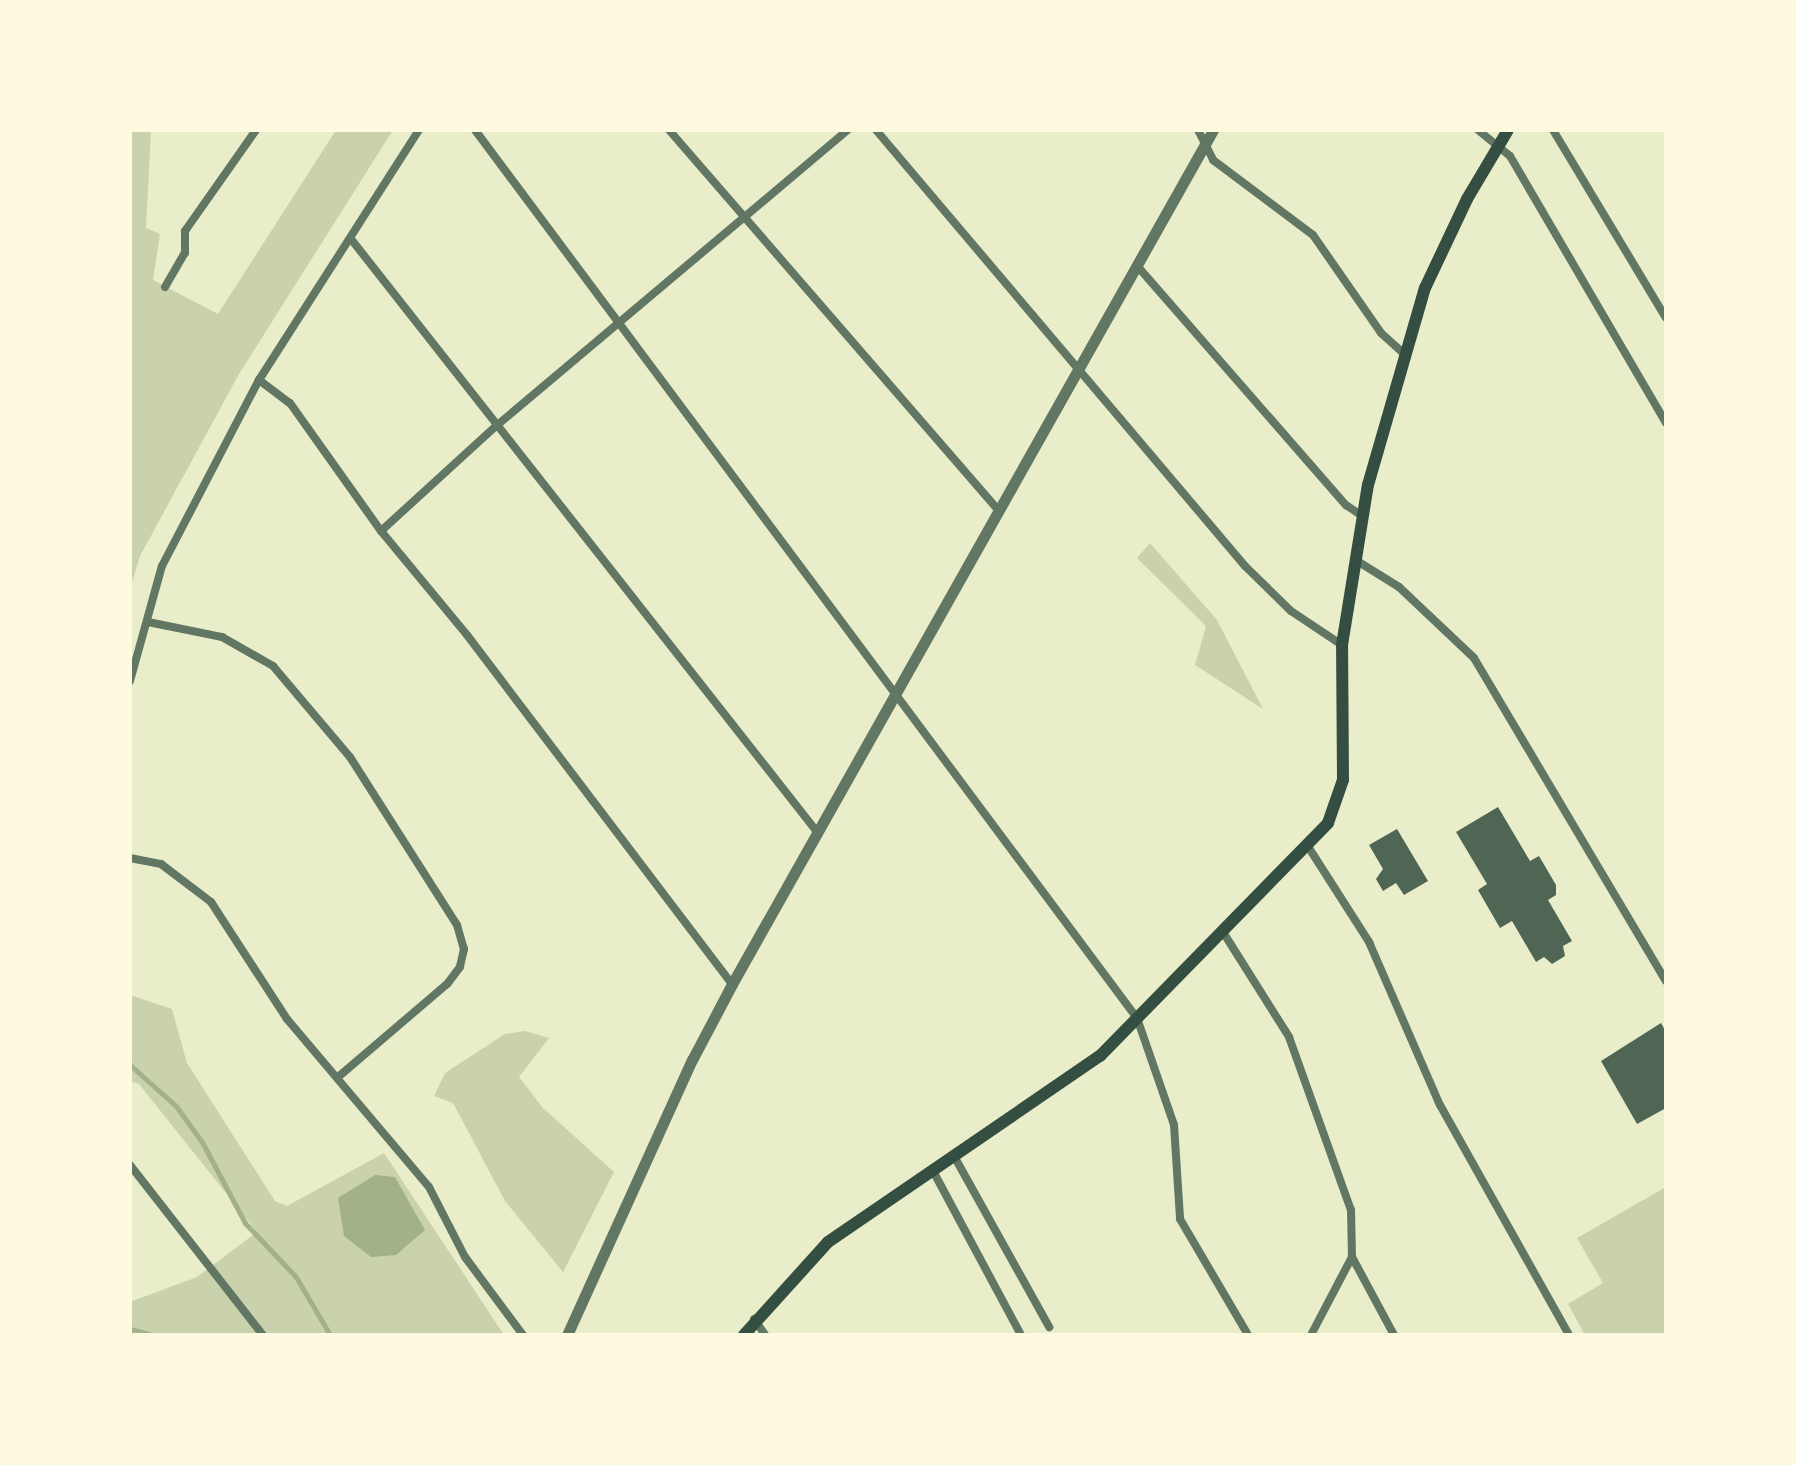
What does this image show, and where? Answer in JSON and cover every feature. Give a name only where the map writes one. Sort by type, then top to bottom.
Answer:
[{"type":"main road","points":[[744,1335],[754,1318],[828,1242],[932,1168],[1002,1128],[1100,1056],[1309,848],[1328,823],[1343,780],[1342,645],[1361,515],[1425,288],[1467,199],[1508,130]]},
{"type":"street","points":[[165,287],[185,253],[185,231],[256,130]]},
{"type":"street","points":[[130,681],[162,566],[259,380],[419,130]]},
{"type":"street","points":[[475,130],[1137,1018],[1174,1125],[1180,1219],[1248,1335]]},
{"type":"street","points":[[669,130],[745,214],[999,511]]},
{"type":"street","points":[[381,531],[495,427],[848,130]]},
{"type":"street","points":[[876,130],[1245,566],[1291,611],[1342,645]]},
{"type":"street","points":[[1198,130],[1213,160],[1313,235],[1381,333],[1404,354]]},
{"type":"street","points":[[567,1335],[692,1060],[732,984],[1139,268],[1213,130]]},
{"type":"street","points":[[1478,130],[1510,156],[1666,423]]},
{"type":"street","points":[[1553,130],[1666,318]]},
{"type":"street","points":[[351,239],[495,427],[818,833]]},
{"type":"street","points":[[1139,268],[1346,505],[1361,515]]},
{"type":"street","points":[[259,380],[290,403],[381,531],[467,635],[732,984]]},
{"type":"street","points":[[1353,558],[1399,587],[1474,658],[1666,981]]},
{"type":"street","points":[[148,622],[222,637],[273,666],[350,757],[457,925],[464,949],[460,967],[447,984],[338,1077]]},
{"type":"street","points":[[1309,848],[1369,942],[1440,1105],[1569,1335]]},
{"type":"street","points":[[130,858],[161,864],[211,902],[287,1019],[429,1187],[465,1257],[523,1335]]},
{"type":"street","points":[[1223,932],[1289,1037],[1351,1210],[1352,1257],[1394,1335]]},
{"type":"street","points":[[954,1156],[1049,1327]]},
{"type":"street","points":[[130,1165],[263,1335]]},
{"type":"street","points":[[932,1168],[1021,1335]]},
{"type":"street","points":[[1311,1335],[1352,1257]]},
{"type":"street","points":[[754,1318],[765,1335]]},
{"type":"shaded area","points":[[130,130],[151,130],[146,228],[160,234],[153,280],[218,314],[336,130],[393,130],[239,374],[140,556],[130,589]]},
{"type":"shaded area","points":[[1150,543],[1217,620],[1263,709],[1195,665],[1206,626],[1137,558]]},
{"type":"shaded area","points":[[130,995],[172,1009],[187,1063],[275,1201],[287,1206],[384,1153],[504,1335],[130,1335],[130,1302],[197,1277],[257,1232],[139,1084],[130,1081]]},
{"type":"shaded area","points":[[525,1031],[549,1038],[519,1077],[543,1108],[614,1172],[563,1272],[505,1201],[453,1103],[434,1096],[445,1073],[505,1034]]},
{"type":"shaded area","points":[[375,1175],[395,1177],[425,1230],[396,1255],[371,1257],[344,1236],[338,1198]]},
{"type":"shaded area","points":[[1666,1187],[1666,1335],[1585,1335],[1568,1304],[1603,1283],[1577,1238]]},
{"type":"building","points":[[1498,807],[1530,861],[1539,856],[1556,885],[1556,895],[1548,900],[1572,941],[1563,946],[1565,956],[1552,964],[1544,957],[1536,962],[1512,921],[1500,928],[1478,890],[1487,884],[1456,832]]},
{"type":"building","points":[[1397,829],[1428,881],[1404,895],[1396,883],[1383,891],[1376,879],[1383,869],[1369,845]]},
{"type":"building","points":[[1661,1023],[1666,1032],[1666,1108],[1637,1124],[1601,1061]]},
{"type":"waterway","points":[[130,1065],[176,1106],[202,1142],[245,1223],[296,1277],[330,1335]]},
{"type":"waterway","points":[[130,1329],[153,1335]]}]
